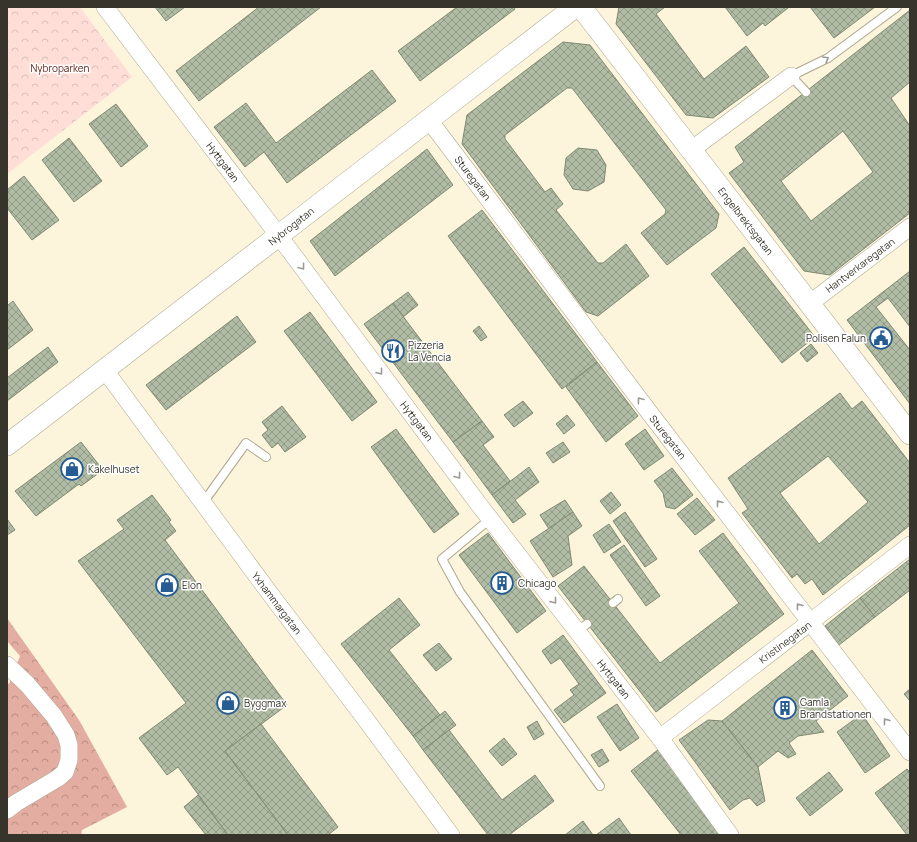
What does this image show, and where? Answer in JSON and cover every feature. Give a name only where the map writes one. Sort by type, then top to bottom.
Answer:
[{"type":"street","name":"Hyttgatan","points":[[105,7],[279,236],[490,519],[582,627],[730,835]]},
{"type":"street","name":"Nybrogatan","points":[[7,445],[575,7]]},
{"type":"street","name":"Engelbrektsgatan","points":[[582,7],[910,434]]},
{"type":"street","points":[[691,150],[791,76]]},
{"type":"street","name":"Sturegatan","points":[[429,120],[649,412],[910,752]]},
{"type":"street","name":"Hantverkaregatan","points":[[809,304],[910,227]]},
{"type":"street","name":"Yxhammargatan","points":[[104,369],[451,835]]},
{"type":"street","name":"Kristinegatan","points":[[660,738],[811,623],[910,545]]},
{"type":"street","points":[[7,665],[27,684],[54,716],[66,736],[69,745],[69,760],[65,772],[7,810]]},
{"type":"lane","points":[[806,92],[791,76],[828,58],[896,7]]},
{"type":"lane","points":[[203,503],[246,443],[266,457]]},
{"type":"lane","points":[[490,519],[442,559],[460,592],[600,786]]},
{"type":"green space","name":"Nybroparken","points":[[7,7],[80,7],[132,77],[7,174]]},
{"type":"green space","points":[[7,618],[79,720],[127,807],[82,830],[81,835],[7,835],[7,683],[9,684],[20,656],[7,641]]},
{"type":"building","points":[[155,7],[185,7],[166,21]]},
{"type":"building","points":[[259,7],[321,7],[199,101],[176,71]]},
{"type":"building","points":[[457,7],[514,7],[515,9],[420,81],[398,51]]},
{"type":"building","points":[[619,7],[665,7],[656,14],[704,79],[746,46],[769,77],[713,118],[686,115],[616,24]]},
{"type":"building","points":[[725,7],[788,8],[765,26],[763,23],[747,36]]},
{"type":"building","points":[[810,7],[875,7],[834,38]]},
{"type":"building","points":[[910,10],[910,82],[891,98],[910,126],[910,213],[830,275],[804,271],[729,173],[744,162],[735,147]],"holes":[[[843,131],[873,172],[811,221],[781,181]]]},
{"type":"building","points":[[563,42],[590,45],[719,214],[716,228],[667,265],[641,233],[665,214],[666,210],[572,88],[567,88],[505,135],[505,139],[545,192],[551,188],[563,204],[556,210],[598,263],[603,263],[626,244],[649,276],[598,316],[586,312],[462,144],[467,115]]},
{"type":"building","points":[[372,70],[396,101],[287,183],[264,152],[245,167],[214,127],[246,103],[276,143]]},
{"type":"building","points":[[116,104],[148,146],[121,167],[89,124]]},
{"type":"building","points":[[69,138],[102,181],[74,202],[42,160]]},
{"type":"building","points":[[578,148],[597,150],[606,165],[604,182],[588,191],[573,189],[564,175],[566,158]]},
{"type":"building","points":[[427,149],[453,185],[335,276],[310,241]]},
{"type":"building","points":[[24,176],[59,220],[32,240],[7,208],[7,190]]},
{"type":"building","points":[[482,210],[597,362],[562,389],[448,236]]},
{"type":"building","points":[[744,247],[815,337],[782,363],[711,274]]},
{"type":"building","name":"Polisen Falun","points":[[910,271],[910,327],[888,298],[876,307],[910,350],[910,404],[847,320]]},
{"type":"building","points":[[408,292],[418,305],[403,317],[393,303]]},
{"type":"building","points":[[13,301],[33,330],[7,350],[7,306]]},
{"type":"building","points":[[393,303],[482,421],[453,442],[364,324]]},
{"type":"building","points":[[310,312],[377,402],[352,421],[284,331]]},
{"type":"building","points":[[237,316],[256,342],[166,410],[146,385]]},
{"type":"building","points":[[479,326],[487,337],[481,341],[473,331]]},
{"type":"building","points":[[811,344],[818,353],[807,362],[800,353]]},
{"type":"building","points":[[48,347],[58,362],[7,401],[7,378]]},
{"type":"building","points":[[597,362],[638,416],[606,442],[566,387]]},
{"type":"building","points":[[840,393],[852,409],[862,401],[910,463],[910,525],[823,595],[812,579],[805,584],[797,574],[792,578],[742,513],[748,509],[728,478]],"holes":[[[828,456],[868,502],[819,544],[780,493]]]},
{"type":"building","points":[[523,401],[533,413],[514,427],[504,415]]},
{"type":"building","points":[[282,406],[306,437],[285,452],[278,443],[272,448],[262,435],[268,430],[262,422]]},
{"type":"building","points":[[567,415],[575,425],[564,434],[556,424]]},
{"type":"building","points":[[482,421],[494,437],[483,445],[510,481],[492,495],[453,442]]},
{"type":"building","points":[[396,429],[459,514],[434,533],[371,447]]},
{"type":"building","points":[[645,429],[664,456],[644,470],[625,444]]},
{"type":"building","points":[[81,442],[103,470],[81,486],[79,484],[36,516],[15,491]]},
{"type":"building","points":[[563,442],[570,452],[553,463],[546,453]]},
{"type":"building","points":[[529,467],[539,482],[515,500],[526,514],[513,523],[492,495]]},
{"type":"building","points":[[672,468],[693,495],[675,509],[666,507],[663,493],[654,481]]},
{"type":"building","points":[[611,492],[621,505],[610,514],[600,501]]},
{"type":"building","points":[[152,495],[171,520],[169,522],[176,531],[165,540],[287,705],[225,751],[288,835],[228,835],[178,767],[167,775],[139,738],[186,703],[78,561],[124,529],[117,520]]},
{"type":"building","points":[[697,498],[715,520],[695,535],[677,514]]},
{"type":"building","points":[[565,500],[573,512],[549,529],[540,515]]},
{"type":"building","points":[[573,512],[582,526],[568,536],[572,565],[553,577],[530,541]]},
{"type":"building","points":[[625,512],[657,559],[645,567],[613,521]]},
{"type":"building","points":[[7,519],[15,530],[7,535]]},
{"type":"building","points":[[609,524],[621,542],[604,553],[593,535]]},
{"type":"building","name":"Chicago","points":[[488,533],[546,611],[517,633],[459,555]]},
{"type":"building","points":[[723,533],[784,614],[656,712],[558,586],[584,566],[660,663],[739,603],[699,551]]},
{"type":"building","points":[[624,545],[660,596],[646,606],[610,555]]},
{"type":"building","points":[[910,559],[910,590],[875,617],[860,598]]},
{"type":"building","points":[[399,598],[420,625],[389,650],[440,715],[413,736],[341,644]]},
{"type":"building","points":[[860,598],[875,617],[839,645],[825,626]]},
{"type":"building","points":[[563,635],[606,693],[564,723],[554,710],[574,695],[570,690],[579,684],[560,658],[551,664],[542,651]]},
{"type":"building","points":[[439,643],[452,659],[436,671],[423,655]]},
{"type":"building","name":"Gamla Brandstationen","points":[[812,650],[848,696],[816,721],[824,732],[798,736],[789,743],[796,754],[788,758],[778,751],[758,767],[722,721]]},
{"type":"building","points":[[910,689],[910,701],[904,694]]},
{"type":"building","points":[[617,704],[639,738],[620,751],[597,717]]},
{"type":"building","points":[[445,711],[456,725],[423,750],[413,736]]},
{"type":"building","points":[[862,714],[890,756],[865,773],[837,732]]},
{"type":"building","points":[[708,720],[722,721],[758,767],[765,801],[757,806],[750,798],[743,800],[730,810],[679,740]]},
{"type":"building","points":[[537,721],[544,734],[534,740],[527,727]]},
{"type":"building","points":[[261,724],[338,827],[328,835],[288,835],[225,751]]},
{"type":"building","points":[[449,730],[502,800],[535,775],[554,801],[509,835],[488,835],[423,750]]},
{"type":"building","points":[[504,738],[517,754],[502,766],[489,751]]},
{"type":"building","points":[[602,749],[609,761],[599,767],[591,755]]},
{"type":"building","points":[[659,749],[722,830],[715,835],[681,835],[631,771]]},
{"type":"building","points":[[907,769],[910,772],[910,835],[907,835],[875,793]]},
{"type":"building","points":[[829,772],[843,790],[810,816],[796,798]]},
{"type":"building","points":[[198,795],[228,835],[206,835],[184,807]]},
{"type":"building","points":[[619,818],[631,835],[596,835]]},
{"type":"building","points":[[583,821],[593,835],[565,835]]},
{"type":"place","name":"Polisen Falun","points":[[881,338]]},
{"type":"place","name":"Pizzeria La Vencia","points":[[393,351]]},
{"type":"place","name":"Kakelhuset","points":[[72,469]]},
{"type":"place","name":"Chicago","points":[[502,583]]},
{"type":"place","name":"Elon","points":[[167,585]]},
{"type":"place","name":"Byggmax","points":[[228,703]]},
{"type":"place","name":"Gamla Brandstationen","points":[[785,708]]}]
